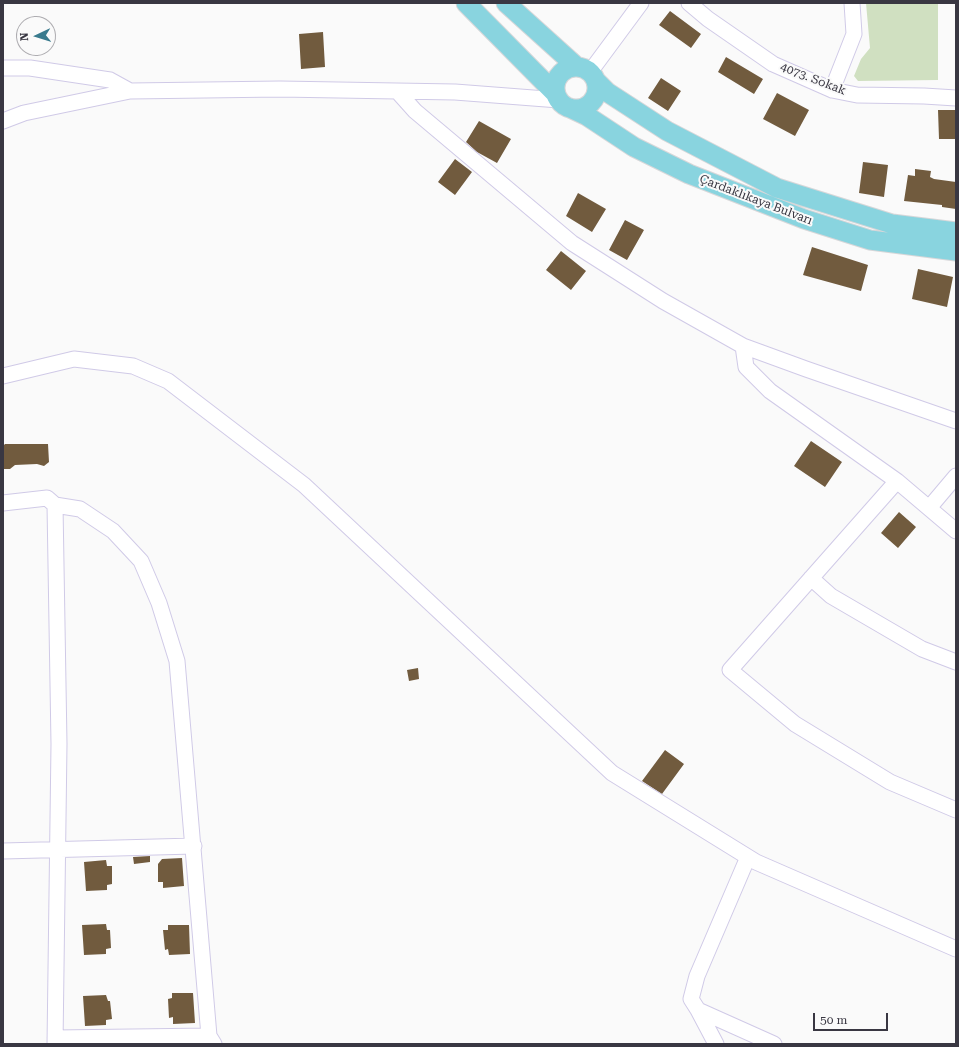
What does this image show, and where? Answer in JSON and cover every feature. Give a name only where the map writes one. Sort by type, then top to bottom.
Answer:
[{"type":"main road","name":"Çardaklıkaya Bulvarı","points":[[466,3],[562,101],[634,147],[689,174],[804,219],[870,240],[956,251]]},
{"type":"main road","name":"Çardaklıkaya Bulvarı","points":[[506,3],[607,92],[667,131],[777,188],[892,224],[956,232]]},
{"type":"main road","points":[[571,68],[588,74],[597,93],[590,104],[578,109],[562,101],[556,81],[560,75],[571,68]]},
{"type":"street","points":[[588,74],[641,3]]},
{"type":"street","name":"4073. Sokak","points":[[689,3],[773,64],[832,90],[857,95],[956,98]]},
{"type":"street","points":[[832,90],[854,34],[852,3]]},
{"type":"street","points":[[3,68],[30,68],[110,80],[130,91]]},
{"type":"street","points":[[3,121],[24,113],[130,91],[280,88],[398,92],[455,92],[562,101]]},
{"type":"street","points":[[398,92],[415,111],[572,243],[663,301],[743,346],[956,421]]},
{"type":"street","points":[[743,346],[746,367],[770,391],[897,481],[956,531]]},
{"type":"street","points":[[3,376],[74,359],[133,366],[168,381],[304,485],[612,772],[748,857],[956,950]]},
{"type":"street","points":[[929,508],[956,476]]},
{"type":"street","points":[[897,481],[730,670],[802,728],[890,782],[956,810]]},
{"type":"street","points":[[3,503],[47,498],[55,505],[80,509],[113,531],[142,561],[159,603],[177,661],[212,1040],[55,1041],[60,744],[55,505]]},
{"type":"street","points":[[811,578],[831,596],[922,649],[956,662]]},
{"type":"street","points":[[3,851],[194,846]]},
{"type":"street","points":[[716,1044],[691,999],[697,976],[748,857]]},
{"type":"street","points":[[698,1010],[774,1044]]},
{"type":"green space","points":[[866,3],[938,3],[938,80],[858,81],[854,76],[861,59],[870,48]]},
{"type":"building","points":[[670,11],[701,34],[691,48],[659,25]]},
{"type":"building","points":[[323,32],[325,67],[301,69],[299,34]]},
{"type":"building","points":[[726,57],[763,79],[754,94],[718,72]]},
{"type":"building","points":[[661,78],[681,91],[668,111],[648,98]]},
{"type":"building","points":[[777,93],[809,110],[795,136],[763,119]]},
{"type":"building","points":[[938,110],[956,110],[956,139],[939,139]]},
{"type":"building","points":[[479,121],[511,139],[497,163],[477,152],[466,142]]},
{"type":"building","points":[[455,159],[472,172],[455,195],[438,182]]},
{"type":"building","points":[[863,162],[888,165],[884,197],[859,193]]},
{"type":"building","points":[[915,169],[931,171],[930,177],[934,179],[956,182],[956,209],[942,207],[942,205],[904,201],[908,175],[915,176]]},
{"type":"building","points":[[578,193],[606,209],[592,232],[566,216]]},
{"type":"building","points":[[625,220],[644,230],[627,260],[609,250]]},
{"type":"building","points":[[812,247],[868,265],[861,291],[803,275]]},
{"type":"building","points":[[561,251],[586,271],[571,290],[546,270]]},
{"type":"building","points":[[918,269],[953,277],[947,307],[912,299]]},
{"type":"building","points":[[811,441],[842,462],[825,487],[794,466]]},
{"type":"building","points":[[5,444],[48,444],[49,462],[44,466],[37,464],[15,465],[10,469],[3,469],[3,446]]},
{"type":"building","points":[[899,512],[916,527],[898,548],[881,533]]},
{"type":"building","points":[[418,668],[419,679],[409,681],[407,670]]},
{"type":"building","points":[[665,750],[684,764],[662,794],[642,781]]},
{"type":"building","points":[[150,856],[150,862],[134,864],[133,857]]},
{"type":"building","points":[[182,858],[184,886],[163,888],[163,882],[158,882],[158,864],[162,859]]},
{"type":"building","points":[[106,860],[107,866],[112,866],[112,884],[107,885],[107,890],[86,891],[84,862]]},
{"type":"building","points":[[106,924],[107,930],[110,930],[111,948],[106,949],[106,954],[84,955],[82,925]]},
{"type":"building","points":[[168,925],[189,925],[190,954],[169,955],[168,949],[165,950],[163,930],[168,930]]},
{"type":"building","points":[[172,993],[193,993],[195,1023],[173,1024],[173,1017],[169,1018],[168,999],[172,998]]},
{"type":"building","points":[[106,995],[108,1001],[110,1001],[112,1019],[106,1020],[106,1025],[85,1026],[83,996]]}]
